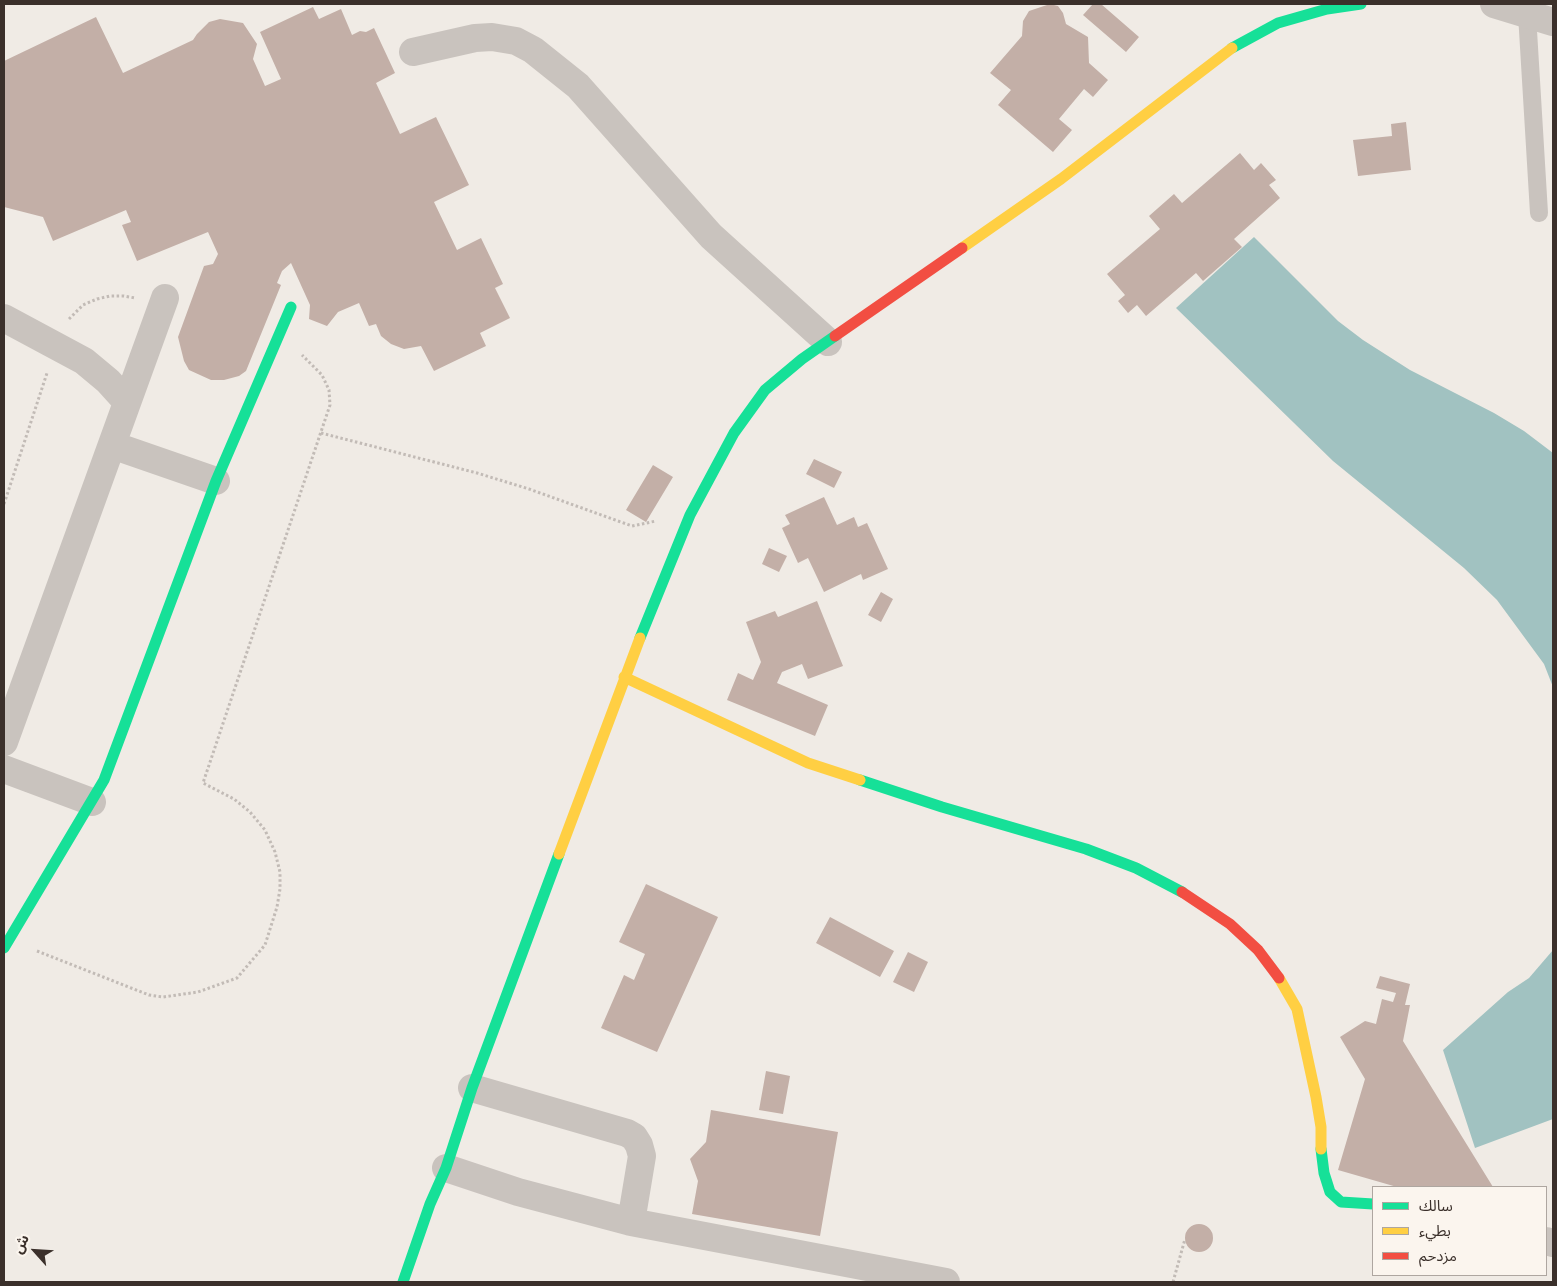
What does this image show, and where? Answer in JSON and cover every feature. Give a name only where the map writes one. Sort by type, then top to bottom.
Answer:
[{"type":"street","points":[[403,1282],[430,1204],[446,1168],[472,1088],[624,677],[690,515],[734,433],[765,390],[802,359],[1061,179],[1227,51],[1278,23],[1327,9],[1361,4]]},
{"type":"street","points":[[1494,4],[1553,22]]},
{"type":"street","points":[[413,52],[475,38],[516,41],[533,50],[578,86],[711,236],[828,342]]},
{"type":"street","points":[[4,742],[165,298]]},
{"type":"street","points":[[6,944],[92,802],[110,765],[216,480],[291,307]]},
{"type":"street","points":[[4,318],[84,361],[108,381],[127,402]]},
{"type":"street","points":[[112,445],[216,480]]},
{"type":"street","points":[[624,677],[808,763],[942,808],[1086,849],[1136,868],[1182,892],[1230,924],[1258,950],[1283,983],[1297,1009],[1316,1097],[1324,1173],[1330,1192],[1341,1202],[1372,1204]]},
{"type":"street","points":[[4,770],[92,802]]},
{"type":"street","points":[[472,1088],[627,1133],[634,1137],[639,1145],[642,1156],[631,1222]]},
{"type":"street","points":[[446,1168],[518,1192],[631,1222],[946,1282]]},
{"type":"lane","points":[[1527,14],[1539,213]]},
{"type":"path","points":[[6,944],[141,992],[163,997],[198,992],[237,978],[265,945],[277,906],[280,889],[280,872],[275,852],[265,830],[250,812],[234,799],[203,783],[330,405],[329,390],[322,375],[303,356],[275,344]]},
{"type":"path","points":[[321,433],[476,473],[529,489],[632,526],[690,515]]},
{"type":"path","points":[[1173,1282],[1185,1239]]},
{"type":"water","points":[[1254,237],[1338,321],[1363,340],[1410,370],[1494,413],[1524,431],[1553,453],[1553,687],[1544,664],[1497,600],[1464,568],[1333,461],[1176,308]]},
{"type":"water","points":[[1553,950],[1553,1119],[1475,1148],[1443,1050],[1508,992],[1529,978]]},
{"type":"building","points":[[1050,4],[1058,6],[1063,13],[1066,24],[1088,37],[1089,63],[1108,80],[1093,97],[1084,89],[1059,119],[1072,130],[1053,152],[998,105],[1011,90],[990,73],[1022,36],[1023,21],[1029,11]]},
{"type":"building","points":[[1093,4],[1101,4],[1139,37],[1126,52],[1083,15]]},
{"type":"building","points":[[313,7],[319,19],[341,9],[352,35],[374,28],[395,73],[376,83],[400,134],[436,117],[469,185],[434,202],[457,250],[481,238],[503,284],[495,288],[510,318],[480,333],[486,346],[434,371],[421,346],[404,349],[391,344],[381,336],[376,324],[369,326],[359,303],[338,312],[327,326],[309,319],[310,305],[291,263],[282,271],[277,283],[281,285],[246,371],[239,376],[224,380],[211,380],[189,370],[184,361],[178,337],[204,266],[213,264],[218,254],[208,232],[137,261],[122,225],[131,222],[126,210],[53,241],[43,217],[4,207],[4,61],[96,17],[123,73],[193,40],[209,22],[220,19],[243,23],[257,44],[253,59],[265,86],[281,79],[260,32]]},
{"type":"building","points":[[1406,122],[1411,170],[1358,176],[1353,140],[1392,136],[1391,124]]},
{"type":"building","points":[[1240,153],[1254,170],[1261,163],[1276,180],[1269,185],[1280,198],[1234,239],[1242,247],[1203,281],[1196,273],[1146,316],[1137,305],[1128,313],[1118,301],[1125,295],[1107,274],[1160,229],[1149,216],[1174,194],[1182,203]]},
{"type":"building","points":[[814,459],[842,472],[834,488],[806,474]]},
{"type":"building","points":[[653,465],[673,477],[646,522],[626,510]]},
{"type":"building","points":[[824,497],[837,525],[854,517],[858,527],[867,523],[888,569],[863,580],[861,574],[824,592],[808,558],[798,563],[782,528],[790,524],[785,515]]},
{"type":"building","points":[[769,548],[787,556],[779,572],[762,564]]},
{"type":"building","points":[[881,592],[893,599],[881,622],[868,615]]},
{"type":"building","points":[[817,601],[843,666],[808,679],[802,664],[782,672],[777,683],[828,705],[815,736],[727,700],[738,673],[753,680],[761,662],[746,622],[775,611],[778,617]]},
{"type":"building","points":[[646,884],[718,917],[657,1052],[601,1028],[624,975],[634,980],[645,954],[619,942]]},
{"type":"building","points":[[830,917],[894,951],[880,977],[816,943]]},
{"type":"building","points":[[908,952],[928,962],[914,992],[893,982]]},
{"type":"building","points":[[1380,976],[1410,984],[1405,1005],[1410,1005],[1403,1041],[1492,1186],[1394,1186],[1338,1170],[1365,1079],[1340,1037],[1365,1021],[1376,1024],[1382,999],[1393,1002],[1396,993],[1376,988]]},
{"type":"building","points":[[766,1071],[790,1076],[783,1114],[759,1110]]},
{"type":"building","points":[[711,1110],[838,1132],[820,1236],[692,1214],[698,1181],[690,1159],[706,1142]]},
{"type":"building","points":[[1199,1224],[1209,1228],[1213,1238],[1209,1248],[1199,1252],[1189,1248],[1185,1238],[1189,1228]]},
{"type":"traffic: fast","points":[[1232,48],[1278,23],[1327,9],[1361,4]]},
{"type":"traffic: fast","points":[[4,948],[104,780],[216,481],[291,307]]},
{"type":"traffic: fast","points":[[640,638],[690,515],[734,433],[765,390],[802,359],[835,336]]},
{"type":"traffic: fast","points":[[860,780],[942,807],[1086,849],[1136,868],[1182,892]]},
{"type":"traffic: fast","points":[[403,1282],[430,1204],[446,1168],[472,1088],[559,854]]},
{"type":"traffic: fast","points":[[1321,1149],[1324,1173],[1330,1192],[1341,1202],[1372,1204]]},
{"type":"traffic: slow","points":[[962,248],[1061,179],[1232,48]]},
{"type":"traffic: slow","points":[[559,854],[640,638]]},
{"type":"traffic: slow","points":[[624,677],[808,763],[860,780]]},
{"type":"traffic: slow","points":[[1279,978],[1297,1009],[1316,1097],[1321,1127],[1321,1149]]},
{"type":"traffic: jam","points":[[835,336],[962,248]]},
{"type":"traffic: jam","points":[[1182,892],[1230,924],[1258,950],[1279,978]]}]
